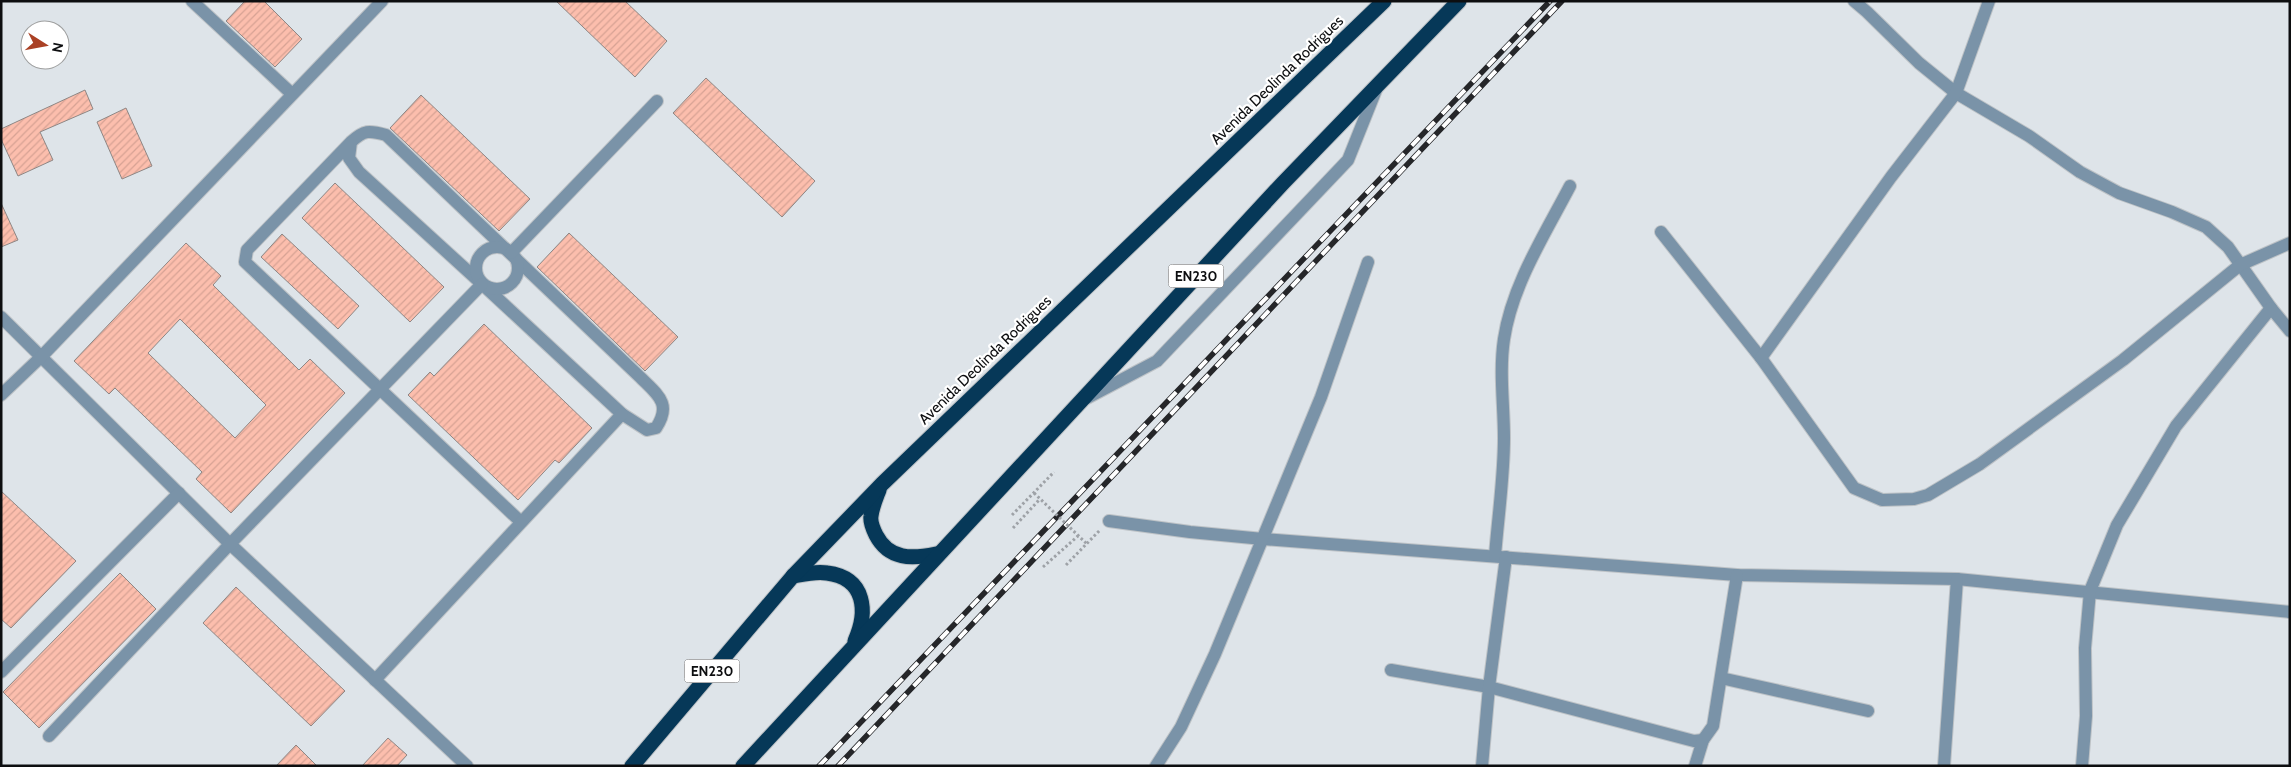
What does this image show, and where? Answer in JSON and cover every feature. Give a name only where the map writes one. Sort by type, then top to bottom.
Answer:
[{"type":"highway","name":"Avenida Deolinda Rodrigues","points":[[632,766],[793,576],[882,484],[1384,1]]},
{"type":"highway","name":"EN230","points":[[743,766],[850,652],[936,554],[1283,183],[1459,1]]},
{"type":"highway","points":[[882,484],[870,518],[880,543],[893,554],[904,558],[936,554]]},
{"type":"highway","points":[[793,576],[828,573],[843,578],[853,585],[861,597],[863,611],[858,635],[850,652]]},
{"type":"street","points":[[192,1],[292,94]]},
{"type":"street","points":[[1,395],[42,356],[382,1]]},
{"type":"street","points":[[1854,1],[1919,63],[1956,93],[2029,136],[2080,172],[2119,193],[2172,212],[2206,227],[2228,246],[2271,308],[2290,331]]},
{"type":"street","points":[[1761,358],[1891,177],[1956,93],[1989,1]]},
{"type":"street","points":[[1078,403],[1157,361],[1348,160],[1378,85]]},
{"type":"street","points":[[512,253],[657,101]]},
{"type":"street","points":[[351,142],[349,158],[359,172],[622,414],[647,430],[656,428],[663,418],[664,405],[656,392],[386,135],[372,131],[360,133],[351,142],[247,250],[245,262],[521,522]]},
{"type":"street","points":[[1482,766],[1501,556],[1503,461],[1501,370],[1504,338],[1511,308],[1529,265],[1570,186]]},
{"type":"street","points":[[1661,232],[1761,358],[1854,488],[1882,500],[1914,499],[1928,495],[1980,464],[2123,360],[2240,264],[2290,243]]},
{"type":"street","points":[[494,247],[501,247],[512,253],[518,267],[514,280],[497,289],[482,284],[476,274],[476,266],[481,253],[494,247]]},
{"type":"street","points":[[1156,766],[1181,727],[1215,654],[1264,539],[1321,398],[1368,262]]},
{"type":"street","points":[[49,736],[230,544],[482,284]]},
{"type":"street","points":[[2082,766],[2086,716],[2085,648],[2090,591],[2117,525],[2176,426],[2271,308]]},
{"type":"street","points":[[1,317],[230,544],[467,766]]},
{"type":"street","points":[[375,680],[622,414]]},
{"type":"street","points":[[1,672],[179,493]]},
{"type":"street","points":[[1109,521],[1190,532],[1264,539],[1737,575],[1957,579],[2290,612]]},
{"type":"street","points":[[1695,766],[1703,740],[1713,726],[1737,575]]},
{"type":"street","points":[[1944,766],[1957,579]]},
{"type":"street","points":[[1391,670],[1489,687],[1694,741],[1703,740]]},
{"type":"street","points":[[1721,678],[1868,711]]},
{"type":"path","points":[[1012,515],[1054,472]]},
{"type":"path","points":[[1034,493],[1087,544]]},
{"type":"path","points":[[1013,528],[1040,499]]},
{"type":"path","points":[[1066,565],[1109,521]]},
{"type":"path","points":[[1043,567],[1078,536]]},
{"type":"building","points":[[245,1],[264,1],[302,39],[275,67],[226,21]]},
{"type":"building","points":[[556,1],[625,1],[667,41],[635,77]]},
{"type":"building","points":[[706,78],[815,181],[782,217],[673,113]]},
{"type":"building","points":[[85,90],[93,109],[40,132],[53,160],[18,176],[1,139],[1,129]]},
{"type":"building","points":[[421,95],[530,199],[499,231],[390,128]]},
{"type":"building","points":[[126,108],[152,166],[122,179],[97,122]]},
{"type":"building","points":[[335,183],[444,287],[410,322],[302,218]]},
{"type":"building","points":[[1,203],[18,240],[1,247]]},
{"type":"building","points":[[569,233],[678,337],[645,371],[537,267]]},
{"type":"building","points":[[282,234],[359,306],[338,329],[261,257]]},
{"type":"building","points":[[186,243],[221,276],[213,285],[299,370],[310,359],[345,393],[231,513],[196,479],[202,472],[115,388],[109,394],[74,361]],"holes":[[[180,319],[266,405],[235,438],[148,353]]]},
{"type":"building","points":[[484,324],[592,428],[559,463],[555,460],[518,500],[408,395],[430,372],[434,376]]},
{"type":"building","points":[[1,491],[76,561],[11,628],[1,619]]},
{"type":"building","points":[[120,573],[156,609],[39,728],[3,692]]},
{"type":"building","points":[[236,587],[345,691],[311,726],[203,623]]},
{"type":"building","points":[[388,738],[407,755],[397,766],[362,766]]},
{"type":"building","points":[[296,745],[317,766],[276,766]]},
{"type":"railway","points":[[819,766],[1550,1]]},
{"type":"railway","points":[[838,766],[1562,1]]}]
